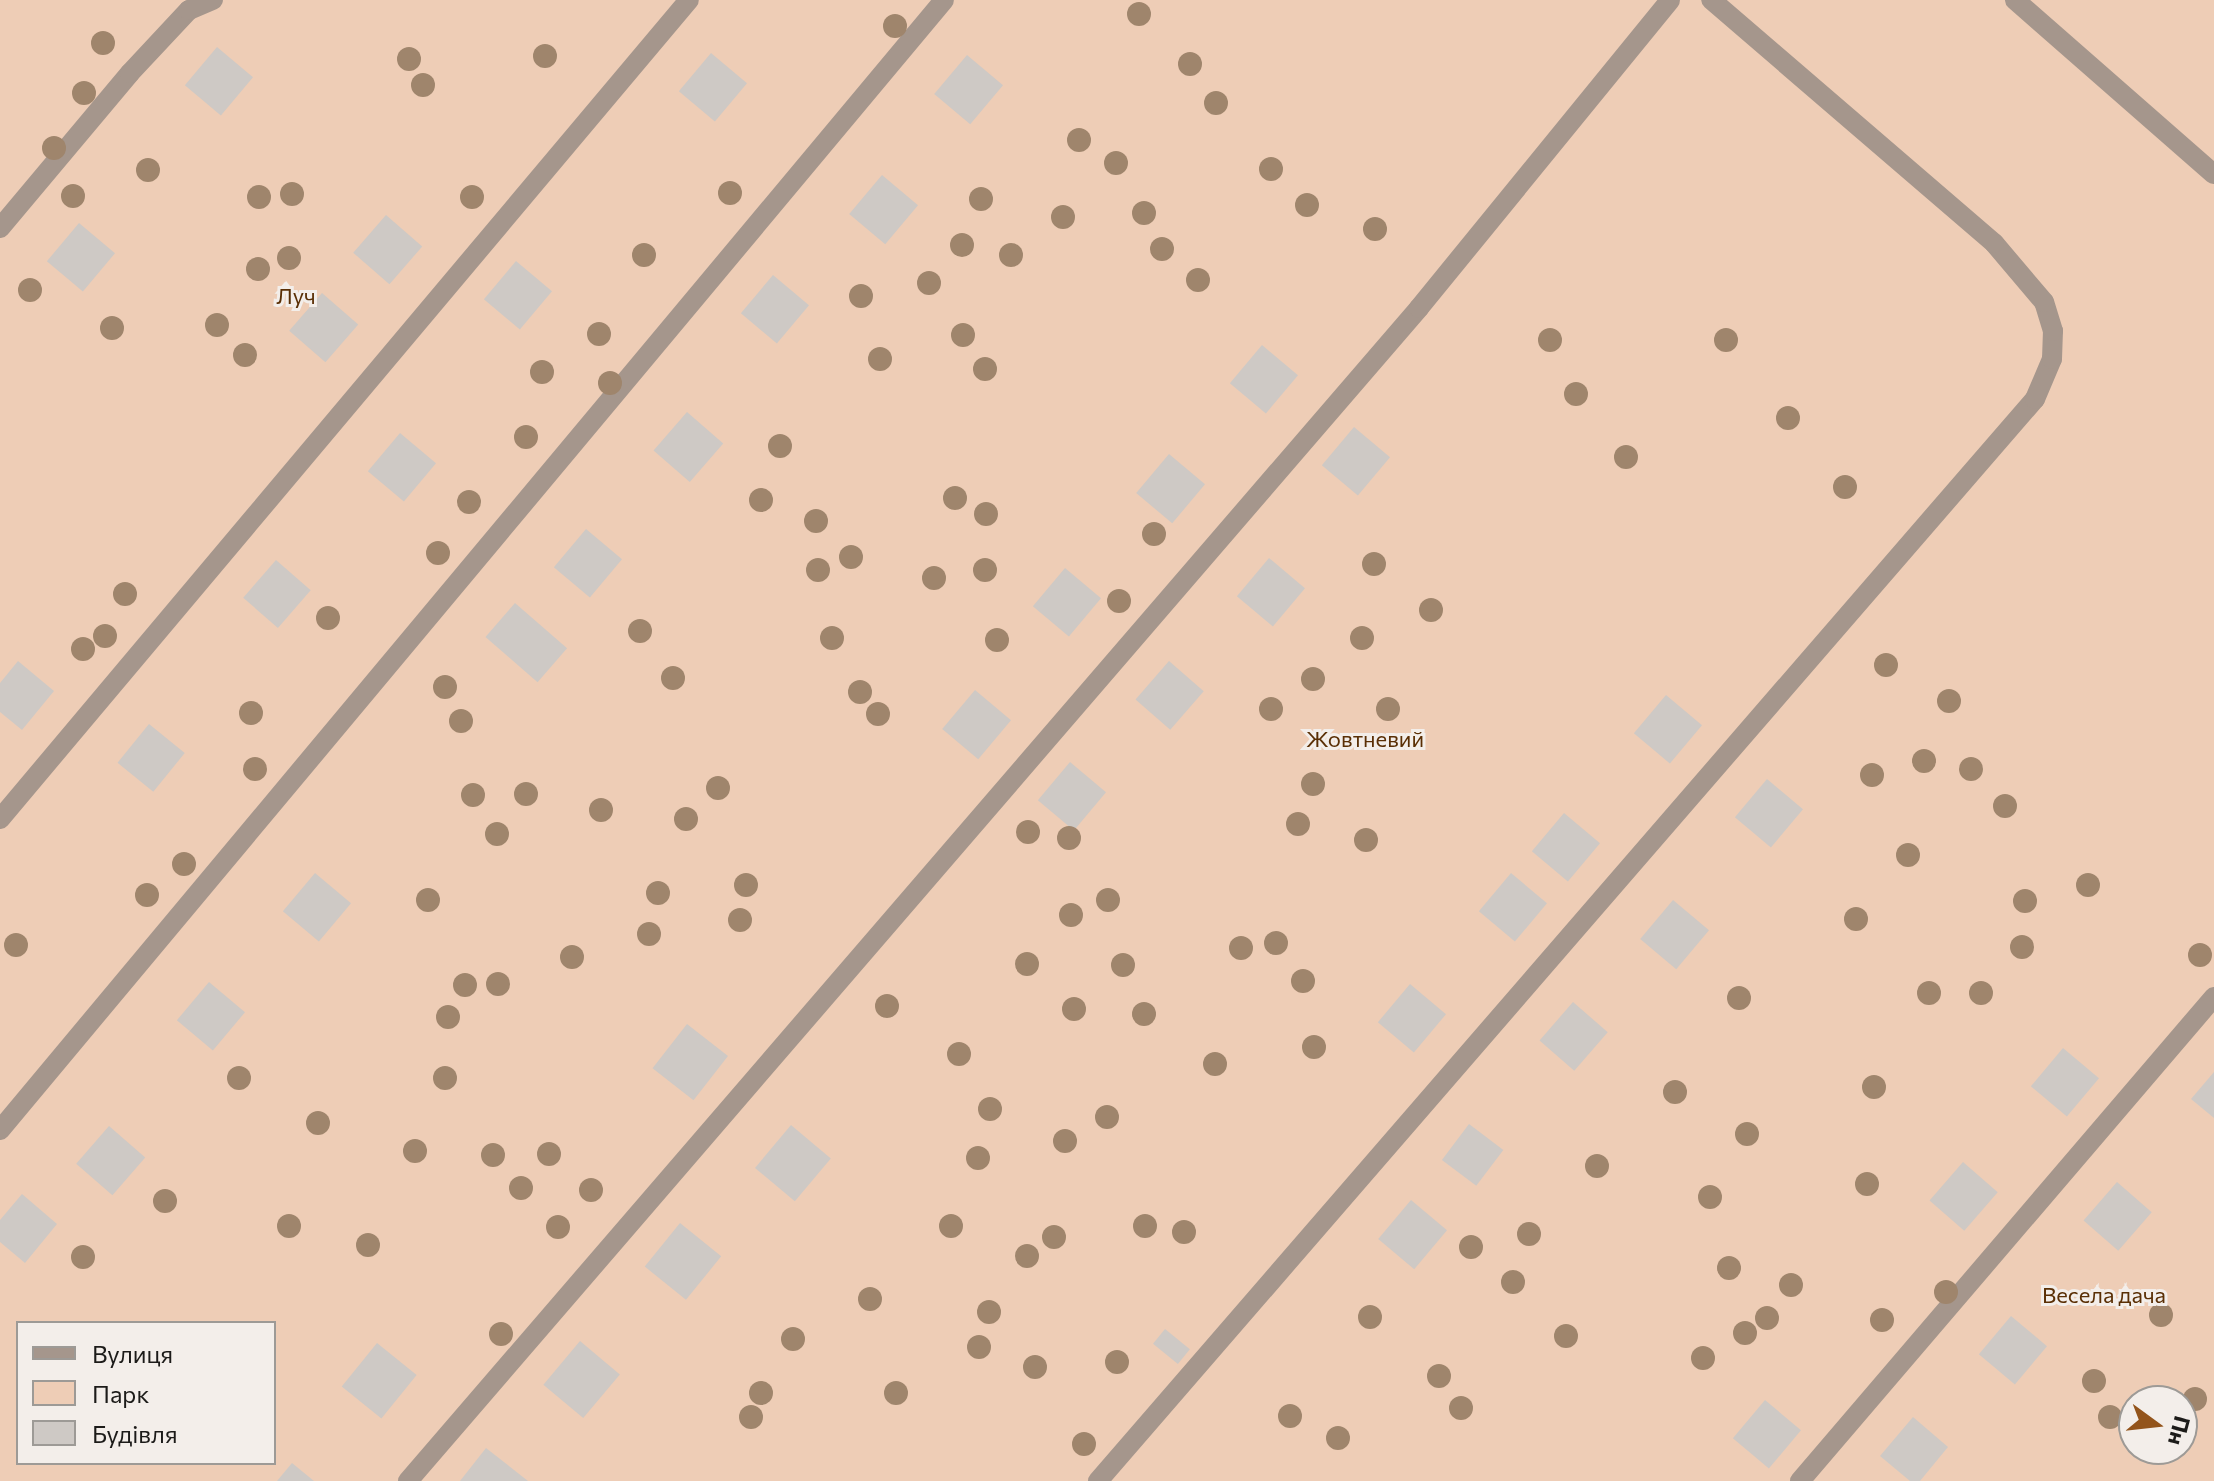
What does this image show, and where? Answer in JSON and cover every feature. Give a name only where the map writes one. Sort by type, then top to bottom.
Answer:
[{"type":"street","points":[[0,228],[130,73],[189,10],[213,0]]},
{"type":"street","points":[[0,819],[689,0]]},
{"type":"street","points":[[0,1130],[944,0]]},
{"type":"street","points":[[408,1481],[1419,308],[1670,0]]},
{"type":"street","points":[[1098,1481],[2035,399],[2052,359],[2053,331],[2044,302],[1994,243],[1711,0]]},
{"type":"street","points":[[2015,0],[2214,174]]},
{"type":"street","points":[[1800,1481],[2214,997]]},
{"type":"green space","name":"Жовтневий","points":[[0,0],[2214,0],[2214,1481],[0,1481]]},
{"type":"building","points":[[217,47],[253,77],[221,116],[185,85]]},
{"type":"building","points":[[711,53],[747,83],[715,122],[679,91]]},
{"type":"building","points":[[967,55],[1003,85],[970,124],[934,94]]},
{"type":"building","points":[[882,175],[918,205],[885,244],[849,214]]},
{"type":"building","points":[[386,215],[422,246],[389,284],[353,253]]},
{"type":"building","points":[[79,223],[115,253],[83,292],[47,261]]},
{"type":"building","points":[[516,261],[552,291],[520,330],[484,299]]},
{"type":"building","points":[[773,275],[809,305],[777,344],[741,313]]},
{"type":"building","points":[[322,293],[358,324],[325,362],[289,331]]},
{"type":"building","points":[[1262,345],[1298,375],[1266,414],[1230,383]]},
{"type":"building","points":[[687,412],[723,443],[690,482],[654,450]]},
{"type":"building","points":[[1354,427],[1390,457],[1358,496],[1322,465]]},
{"type":"building","points":[[400,433],[436,463],[404,502],[368,471]]},
{"type":"building","points":[[1169,454],[1205,484],[1172,523],[1136,493]]},
{"type":"building","points":[[586,529],[622,559],[590,598],[554,567]]},
{"type":"building","points":[[1269,558],[1305,588],[1273,627],[1237,596]]},
{"type":"building","points":[[276,560],[311,590],[278,628],[243,598]]},
{"type":"building","points":[[1065,568],[1101,598],[1069,637],[1033,606]]},
{"type":"building","points":[[515,603],[567,648],[538,682],[485,637]]},
{"type":"building","points":[[18,661],[54,691],[22,730],[0,712],[0,683]]},
{"type":"building","points":[[1169,661],[1204,691],[1170,730],[1136,699]]},
{"type":"building","points":[[975,690],[1011,720],[978,759],[942,729]]},
{"type":"building","points":[[1666,695],[1702,725],[1670,764],[1634,733]]},
{"type":"building","points":[[149,724],[185,753],[153,792],[118,763]]},
{"type":"building","points":[[1070,762],[1106,792],[1074,831],[1038,800]]},
{"type":"building","points":[[1767,779],[1803,809],[1771,848],[1735,817]]},
{"type":"building","points":[[1564,813],[1600,843],[1568,882],[1532,851]]},
{"type":"building","points":[[315,873],[351,903],[319,942],[283,911]]},
{"type":"building","points":[[1511,873],[1547,903],[1515,942],[1479,911]]},
{"type":"building","points":[[1673,900],[1709,930],[1676,969],[1640,939]]},
{"type":"building","points":[[209,982],[245,1012],[213,1051],[177,1020]]},
{"type":"building","points":[[1410,984],[1446,1014],[1414,1053],[1378,1022]]},
{"type":"building","points":[[1573,1002],[1608,1032],[1574,1071],[1540,1040]]},
{"type":"building","points":[[687,1024],[728,1056],[693,1100],[653,1068]]},
{"type":"building","points":[[2063,1048],[2099,1078],[2067,1117],[2031,1086]]},
{"type":"building","points":[[2214,1072],[2214,1118],[2191,1099]]},
{"type":"building","points":[[1469,1124],[1503,1150],[1476,1186],[1442,1160]]},
{"type":"building","points":[[791,1125],[831,1158],[795,1201],[755,1168]]},
{"type":"building","points":[[109,1126],[145,1157],[112,1195],[76,1164]]},
{"type":"building","points":[[1963,1162],[1998,1192],[1964,1231],[1930,1200]]},
{"type":"building","points":[[2117,1182],[2152,1212],[2118,1251],[2084,1220]]},
{"type":"building","points":[[22,1194],[57,1224],[25,1263],[0,1242],[0,1220]]},
{"type":"building","points":[[1411,1200],[1447,1230],[1414,1269],[1378,1239]]},
{"type":"building","points":[[680,1223],[721,1256],[686,1300],[645,1267]]},
{"type":"building","points":[[2011,1316],[2047,1346],[2015,1385],[1979,1354]]},
{"type":"building","points":[[1165,1329],[1190,1349],[1178,1364],[1153,1344]]},
{"type":"building","points":[[580,1341],[620,1374],[583,1418],[543,1385]]},
{"type":"building","points":[[377,1343],[417,1375],[381,1419],[342,1387]]},
{"type":"building","points":[[1765,1400],[1801,1430],[1769,1469],[1733,1438]]},
{"type":"building","points":[[1913,1417],[1948,1447],[1920,1481],[1910,1481],[1880,1456]]},
{"type":"building","points":[[486,1448],[528,1481],[460,1481]]},
{"type":"building","points":[[292,1463],[314,1481],[277,1481]]},
{"type":"park label","name":"Луч","points":[[296,296]]},
{"type":"park label","name":"Весела дача","points":[[2104,1295]]}]
